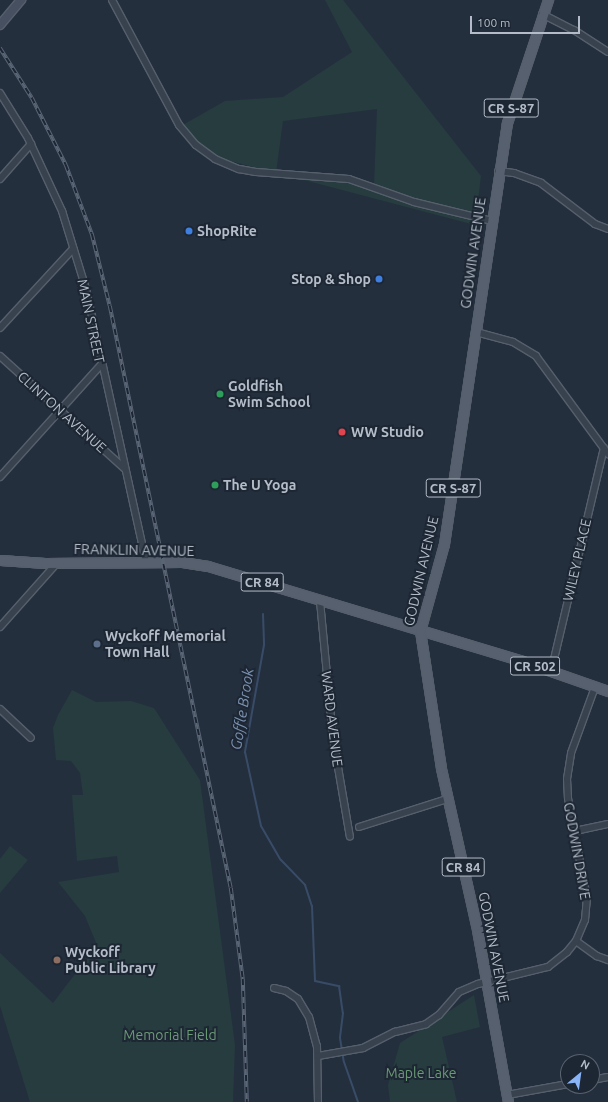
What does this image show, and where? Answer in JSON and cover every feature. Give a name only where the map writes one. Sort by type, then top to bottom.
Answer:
[{"type":"main road","points":[[0,26],[21,0]]},
{"type":"main road","name":"GODWIN AVENUE","points":[[508,1099],[476,925],[447,799],[420,631],[444,544],[476,332],[498,171],[513,100],[548,0]]},
{"type":"main road","name":"FRANKLIN AVENUE","points":[[0,560],[57,563],[146,562],[208,566],[608,690]]},
{"type":"street","points":[[112,0],[179,125],[196,145],[215,159],[239,169],[256,172],[349,179],[414,202],[492,220]]},
{"type":"street","points":[[542,14],[574,30],[608,52]]},
{"type":"street","name":"MAIN STREET","points":[[0,93],[31,144],[59,204],[86,289],[101,365],[146,562]]},
{"type":"street","points":[[0,178],[31,144]]},
{"type":"street","points":[[498,171],[514,173],[541,183],[595,224],[608,229]]},
{"type":"street","points":[[0,328],[73,248]]},
{"type":"street","points":[[476,332],[513,342],[536,356],[608,454]]},
{"type":"street","name":"CLINTON AVENUE","points":[[0,356],[124,468]]},
{"type":"street","points":[[0,477],[101,365]]},
{"type":"street","name":"WILEY PLACE","points":[[551,672],[604,448]]},
{"type":"street","points":[[0,627],[57,563]]},
{"type":"street","name":"WARD AVENUE","points":[[320,601],[333,738],[350,837]]},
{"type":"street","name":"GODWIN DRIVE","points":[[318,1056],[363,1048],[395,1032],[426,1024],[439,1015],[459,992],[548,967],[567,952],[576,941],[585,920],[587,898],[568,798],[567,779],[571,754],[595,686]]},
{"type":"street","points":[[0,709],[31,738]]},
{"type":"street","points":[[359,826],[447,799]]},
{"type":"street","points":[[575,831],[608,824]]},
{"type":"street","points":[[576,941],[597,956],[608,960]]},
{"type":"street","points":[[274,988],[292,994],[303,1005],[314,1030],[318,1056],[318,1102]]},
{"type":"street","points":[[508,1099],[560,1086]]},
{"type":"green space","points":[[325,0],[343,0],[481,176],[475,225],[285,175],[374,185],[377,109],[283,121],[276,173],[211,156],[181,126],[225,101],[283,97],[352,52]]},
{"type":"green space","name":"Memorial Field","points":[[72,690],[96,702],[131,701],[154,708],[200,780],[235,1045],[233,1102],[30,1102],[0,1006],[0,953],[53,1003],[97,945],[85,916],[58,882],[119,872],[117,856],[77,861],[72,795],[83,795],[80,773],[71,761],[56,760],[53,728],[58,715]]},
{"type":"green space","points":[[10,846],[28,860],[0,893],[0,859]]},
{"type":"green space","name":"Maple Lake","points":[[474,995],[480,1027],[442,1037],[457,1102],[390,1102],[388,1085],[400,1043]]},
{"type":"waterway","name":"Goffle Brook","points":[[263,614],[264,645],[245,752],[261,826],[281,860],[305,885],[312,906],[315,981],[339,986],[343,1013],[340,1038],[344,1062],[358,1102]]},
{"type":"railway","points":[[0,48],[32,98],[66,165],[92,234],[110,306],[231,888],[243,979],[247,1102]]},
{"type":"place","name":"ShopRite","points":[[189,231]]},
{"type":"place","name":"Stop & Shop","points":[[379,279]]},
{"type":"place","name":"Goldfish Swim School","points":[[220,394]]},
{"type":"place","name":"WW Studio","points":[[342,432]]},
{"type":"place","name":"The U Yoga","points":[[215,485]]},
{"type":"place","name":"Wyckoff Memorial Town Hall","points":[[97,644]]},
{"type":"place","name":"Wyckoff Public Library","points":[[57,960]]}]
